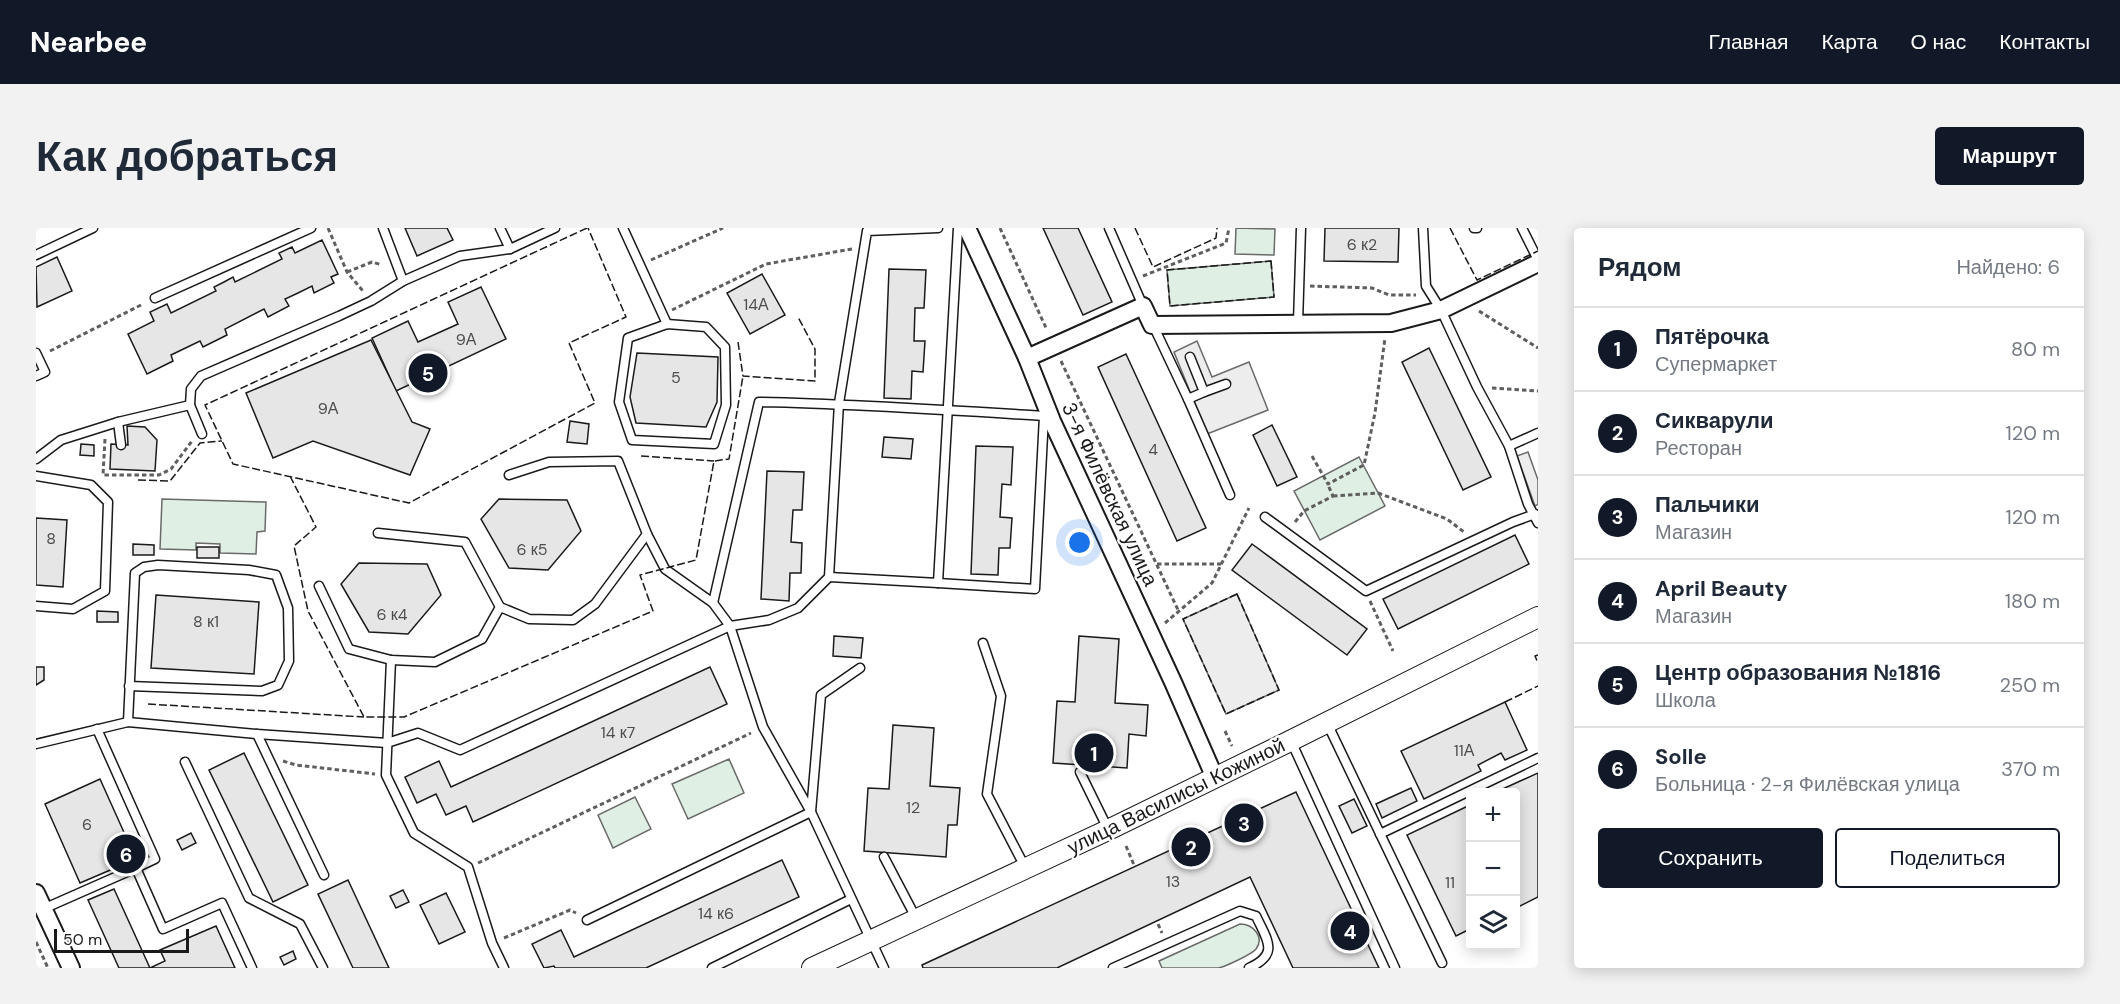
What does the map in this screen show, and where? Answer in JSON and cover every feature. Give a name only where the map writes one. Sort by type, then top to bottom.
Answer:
[{"type":"street","name":"3-я Филёвская улица","points":[[967,228],[1027,358],[1048,418],[1151,634],[1215,778]]},
{"type":"street","points":[[1027,358],[1143,306],[1152,325],[1391,323],[1538,262]]},
{"type":"street","name":"улица Василисы Кожиной","points":[[812,968],[1108,830],[1538,617]]},
{"type":"street","points":[[36,893],[71,968]]},
{"type":"lane","points":[[36,255],[93,228]]},
{"type":"lane","points":[[155,298],[311,228]]},
{"type":"lane","points":[[382,228],[403,281]]},
{"type":"lane","points":[[500,228],[510,249]]},
{"type":"lane","points":[[202,434],[190,405],[191,389],[201,376],[371,301],[403,281],[460,256],[510,249],[555,228]]},
{"type":"lane","points":[[623,228],[667,324]]},
{"type":"lane","points":[[36,744],[128,722],[387,743],[418,733],[460,750],[730,626],[769,620],[798,608],[829,577],[839,403],[867,231],[939,228]]},
{"type":"lane","points":[[938,583],[958,228]]},
{"type":"lane","points":[[1109,228],[1143,306]]},
{"type":"lane","points":[[1298,323],[1301,228]]},
{"type":"lane","points":[[1265,517],[1366,591],[1475,540],[1536,519],[1528,504],[1509,446],[1477,387],[1437,303],[1426,286],[1423,228]]},
{"type":"lane","points":[[1522,228],[1538,262]]},
{"type":"lane","points":[[667,324],[706,327],[725,347],[726,405],[714,444],[632,440],[619,402],[628,338],[667,324]]},
{"type":"lane","points":[[1152,325],[1188,399],[1230,495]]},
{"type":"lane","points":[[36,376],[45,372],[37,355]]},
{"type":"lane","points":[[1190,357],[1204,392]]},
{"type":"lane","points":[[1188,399],[1226,384]]},
{"type":"lane","points":[[713,603],[759,402],[839,403],[1048,418],[1035,589],[829,577]]},
{"type":"lane","points":[[36,459],[61,440],[118,422],[190,405]]},
{"type":"lane","points":[[118,422],[121,445]]},
{"type":"lane","points":[[1509,446],[1538,433]]},
{"type":"lane","points":[[509,475],[549,462],[618,461],[647,534],[665,568],[713,603],[730,626],[764,727],[811,812],[884,968]]},
{"type":"lane","points":[[36,476],[91,485],[108,502],[105,591],[74,609],[36,606]]},
{"type":"lane","points":[[378,533],[465,542],[500,606],[529,619],[573,620],[595,604],[647,534]]},
{"type":"lane","points":[[128,722],[129,686],[135,573],[144,567],[158,565],[249,570],[276,575],[288,608],[289,661],[278,685],[262,691],[129,686]]},
{"type":"lane","points":[[319,586],[349,649],[391,660],[435,662],[482,639],[500,606]]},
{"type":"lane","points":[[984,644],[1001,696],[987,794],[1025,867]]},
{"type":"lane","points":[[391,660],[386,775],[414,833],[468,867],[492,943],[504,968]]},
{"type":"lane","points":[[811,812],[821,695],[860,668]]},
{"type":"lane","points":[[1327,723],[1442,963]]},
{"type":"lane","points":[[43,909],[155,860],[97,729]]},
{"type":"lane","points":[[257,734],[324,875]]},
{"type":"lane","points":[[1290,741],[1395,968]]},
{"type":"lane","points":[[1380,834],[1538,758]]},
{"type":"lane","points":[[185,762],[249,898],[300,924],[322,968]]},
{"type":"lane","points":[[1080,772],[1108,830]]},
{"type":"lane","points":[[587,920],[811,812]]},
{"type":"lane","points":[[884,857],[916,919]]},
{"type":"lane","points":[[136,868],[163,929],[222,903],[252,968]]},
{"type":"lane","points":[[712,968],[851,899]]},
{"type":"lane","points":[[1113,968],[1240,911],[1256,916],[1269,945],[1269,953],[1264,960],[1250,968]]},
{"type":"path","points":[[328,228],[347,272],[371,301]]},
{"type":"path","points":[[640,264],[723,228]]},
{"type":"path","points":[[1000,228],[1179,612]]},
{"type":"path","points":[[1133,281],[1226,243],[1229,228]]},
{"type":"path","points":[[663,315],[766,264],[865,246]]},
{"type":"path","points":[[347,272],[372,262],[400,270]]},
{"type":"path","points":[[1299,286],[1372,288],[1389,295],[1437,303]]},
{"type":"path","points":[[37,355],[155,298]]},
{"type":"path","points":[[1478,310],[1538,348]]},
{"type":"path","points":[[1328,484],[1364,465],[1375,413],[1386,334]]},
{"type":"path","points":[[1477,387],[1538,391]]},
{"type":"path","points":[[105,426],[103,475],[159,475],[171,469],[193,439],[202,434]]},
{"type":"path","points":[[1312,456],[1333,496]]},
{"type":"path","points":[[1286,532],[1304,511],[1333,496],[1378,493],[1447,519],[1475,540]]},
{"type":"path","points":[[1151,634],[1212,583],[1249,508],[1265,517]]},
{"type":"path","points":[[1156,564],[1221,564]]},
{"type":"path","points":[[1366,591],[1393,651]]},
{"type":"path","points":[[468,867],[764,727]]},
{"type":"path","points":[[1225,731],[1232,746]]},
{"type":"path","points":[[267,756],[296,765],[386,775]]},
{"type":"path","points":[[1126,846],[1134,865]]},
{"type":"path","points":[[492,943],[570,910],[587,920]]},
{"type":"path","points":[[36,942],[48,968]]},
{"type":"green space","points":[[1236,228],[1275,229],[1274,255],[1235,254]]},
{"type":"green space","points":[[1271,261],[1274,297],[1170,306],[1167,270]]},
{"type":"green space","points":[[1359,457],[1385,506],[1320,540],[1294,491]]},
{"type":"green space","points":[[162,499],[266,502],[265,531],[257,532],[256,554],[220,553],[220,544],[196,543],[196,550],[160,549]]},
{"type":"green space","points":[[729,759],[744,793],[688,819],[672,784]]},
{"type":"green space","points":[[635,797],[651,829],[613,848],[598,815]]},
{"type":"green space","points":[[1240,924],[1253,929],[1259,940],[1256,949],[1244,957],[1218,968],[1162,968],[1159,961]]},
{"type":"shaded area","points":[[1197,341],[1212,377],[1249,362],[1268,410],[1207,434],[1174,352]]},
{"type":"shaded area","points":[[1528,452],[1538,480],[1538,504],[1535,506],[1517,456]]},
{"type":"shaded area","points":[[1237,594],[1279,690],[1226,714],[1183,619]]},
{"type":"building","points":[[405,228],[447,228],[453,240],[417,256]]},
{"type":"building","points":[[1043,228],[1078,228],[1112,302],[1083,315]]},
{"type":"building","points":[[1325,228],[1399,228],[1398,262],[1324,261]]},
{"type":"building","points":[[322,240],[338,274],[331,277],[334,283],[314,293],[312,286],[285,299],[289,306],[268,317],[264,309],[225,329],[227,335],[203,347],[200,341],[171,355],[173,361],[147,374],[128,334],[154,321],[150,312],[167,304],[171,313],[216,291],[214,287],[233,277],[235,282],[282,259],[279,253],[292,247],[295,253]]},
{"type":"building","points":[[57,257],[72,291],[37,307],[36,267]]},
{"type":"building","points":[[889,269],[926,270],[924,308],[915,308],[914,341],[925,341],[923,372],[912,371],[911,399],[884,398]]},
{"type":"building","points":[[762,274],[785,315],[750,334],[727,293]]},
{"type":"building","points":[[481,287],[506,339],[396,391],[372,338],[408,321],[418,342],[458,324],[448,302]]},
{"type":"building","points":[[371,340],[412,422],[430,429],[410,475],[313,441],[273,458],[246,393]]},
{"type":"building","points":[[1429,348],[1491,477],[1463,490],[1402,362]]},
{"type":"building","points":[[637,353],[718,357],[717,402],[706,427],[636,423],[630,397]]},
{"type":"building","points":[[1126,354],[1206,528],[1177,541],[1098,367]]},
{"type":"building","points":[[570,421],[589,424],[587,444],[567,442]]},
{"type":"building","points":[[1272,425],[1297,477],[1277,486],[1253,435]]},
{"type":"building","points":[[127,426],[145,427],[157,440],[155,471],[110,469],[111,444],[128,445]]},
{"type":"building","points":[[884,437],[913,439],[911,459],[882,457]]},
{"type":"building","points":[[81,444],[94,445],[94,456],[80,455]]},
{"type":"building","points":[[976,446],[1013,447],[1011,485],[1002,484],[1000,517],[1012,518],[1010,548],[999,548],[998,575],[971,574]]},
{"type":"building","points":[[767,471],[804,472],[802,510],[793,510],[791,542],[802,543],[801,573],[790,573],[789,601],[761,599]]},
{"type":"building","points":[[499,499],[567,500],[581,531],[548,570],[509,568],[481,519]]},
{"type":"building","points":[[36,518],[67,520],[63,587],[36,585]]},
{"type":"building","points":[[1515,535],[1529,564],[1398,629],[1383,599]]},
{"type":"building","points":[[133,544],[154,545],[154,555],[133,555]]},
{"type":"building","points":[[1252,544],[1367,629],[1347,655],[1232,570]]},
{"type":"building","points":[[197,547],[219,547],[219,558],[197,558]]},
{"type":"building","points":[[359,563],[427,564],[441,595],[408,634],[369,632],[341,584]]},
{"type":"building","points":[[156,595],[259,602],[254,674],[151,668]]},
{"type":"building","points":[[97,611],[118,612],[118,622],[97,622]]},
{"type":"building","points":[[834,636],[863,638],[861,658],[833,656]]},
{"type":"building","points":[[1079,636],[1119,639],[1115,703],[1148,705],[1146,736],[1129,734],[1127,768],[1053,763],[1057,701],[1075,702]]},
{"type":"building","points":[[36,667],[44,667],[44,680],[36,685]]},
{"type":"building","points":[[710,667],[727,704],[473,822],[466,806],[446,815],[436,794],[417,803],[405,777],[439,761],[451,787]]},
{"type":"building","points":[[1505,702],[1527,750],[1505,760],[1501,753],[1478,765],[1481,771],[1424,799],[1401,751]]},
{"type":"building","points":[[893,725],[934,728],[930,786],[960,788],[957,825],[948,825],[946,857],[864,851],[868,788],[889,789]]},
{"type":"building","points":[[244,753],[308,885],[273,902],[209,770]]},
{"type":"building","points":[[1538,773],[1538,897],[1520,906],[1520,788],[1505,788]]},
{"type":"building","points":[[100,779],[136,859],[80,883],[45,804]]},
{"type":"building","points":[[1411,788],[1417,801],[1382,818],[1376,804]]},
{"type":"building","points":[[1296,792],[1379,968],[1293,968],[1250,877],[1057,968],[923,968],[922,965]]},
{"type":"building","points":[[1354,799],[1367,826],[1352,833],[1339,806]]},
{"type":"building","points":[[1466,807],[1466,931],[1456,936],[1407,835]]},
{"type":"building","points":[[191,833],[196,843],[182,850],[177,840]]},
{"type":"building","points":[[782,860],[799,897],[646,968],[555,968],[554,966],[544,968],[532,944],[561,930],[574,957]]},
{"type":"building","points":[[348,880],[389,968],[353,968],[318,894]]},
{"type":"building","points":[[114,889],[150,968],[119,968],[88,900]]},
{"type":"building","points":[[403,890],[409,902],[396,908],[390,896]]},
{"type":"building","points":[[446,893],[465,932],[439,944],[420,905]]},
{"type":"building","points":[[216,926],[235,968],[150,968],[165,961],[160,950]]},
{"type":"building","points":[[293,951],[296,959],[284,965],[280,957]]},
{"type":"fence","points":[[587,228],[205,405],[233,464],[409,503],[595,403],[569,343],[626,317],[588,228]]},
{"type":"fence","points":[[1135,228],[1153,267],[1216,238],[1217,228]]},
{"type":"fence","points":[[1450,228],[1477,280],[1538,251]]},
{"type":"fence","points":[[1271,261],[1274,297],[1170,306],[1167,270],[1271,261]]},
{"type":"fence","points":[[738,342],[743,376],[815,381],[815,349],[798,317]]},
{"type":"fence","points":[[290,476],[316,527],[294,546],[308,611],[364,717],[404,717],[653,611],[640,575],[696,560],[714,461],[729,459],[743,376]]},
{"type":"fence","points":[[138,480],[170,481],[200,443],[222,441]]},
{"type":"fence","points":[[641,456],[714,461]]},
{"type":"fence","points":[[1237,594],[1279,690],[1226,714],[1183,619],[1237,594]]},
{"type":"fence","points":[[1538,655],[1535,656],[1538,663]]},
{"type":"fence","points":[[1505,702],[1538,686]]},
{"type":"fence","points":[[148,704],[364,717]]},
{"type":"place","name":"Центр образования №1816","points":[[428,373]]},
{"type":"place","name":"Пятёрочка","points":[[1094,753]]},
{"type":"place","name":"Пальчики","points":[[1244,823]]},
{"type":"place","name":"Сикварули","points":[[1191,847]]},
{"type":"place","name":"Solle","points":[[126,854]]},
{"type":"place","name":"April Beauty","points":[[1350,931]]}]
